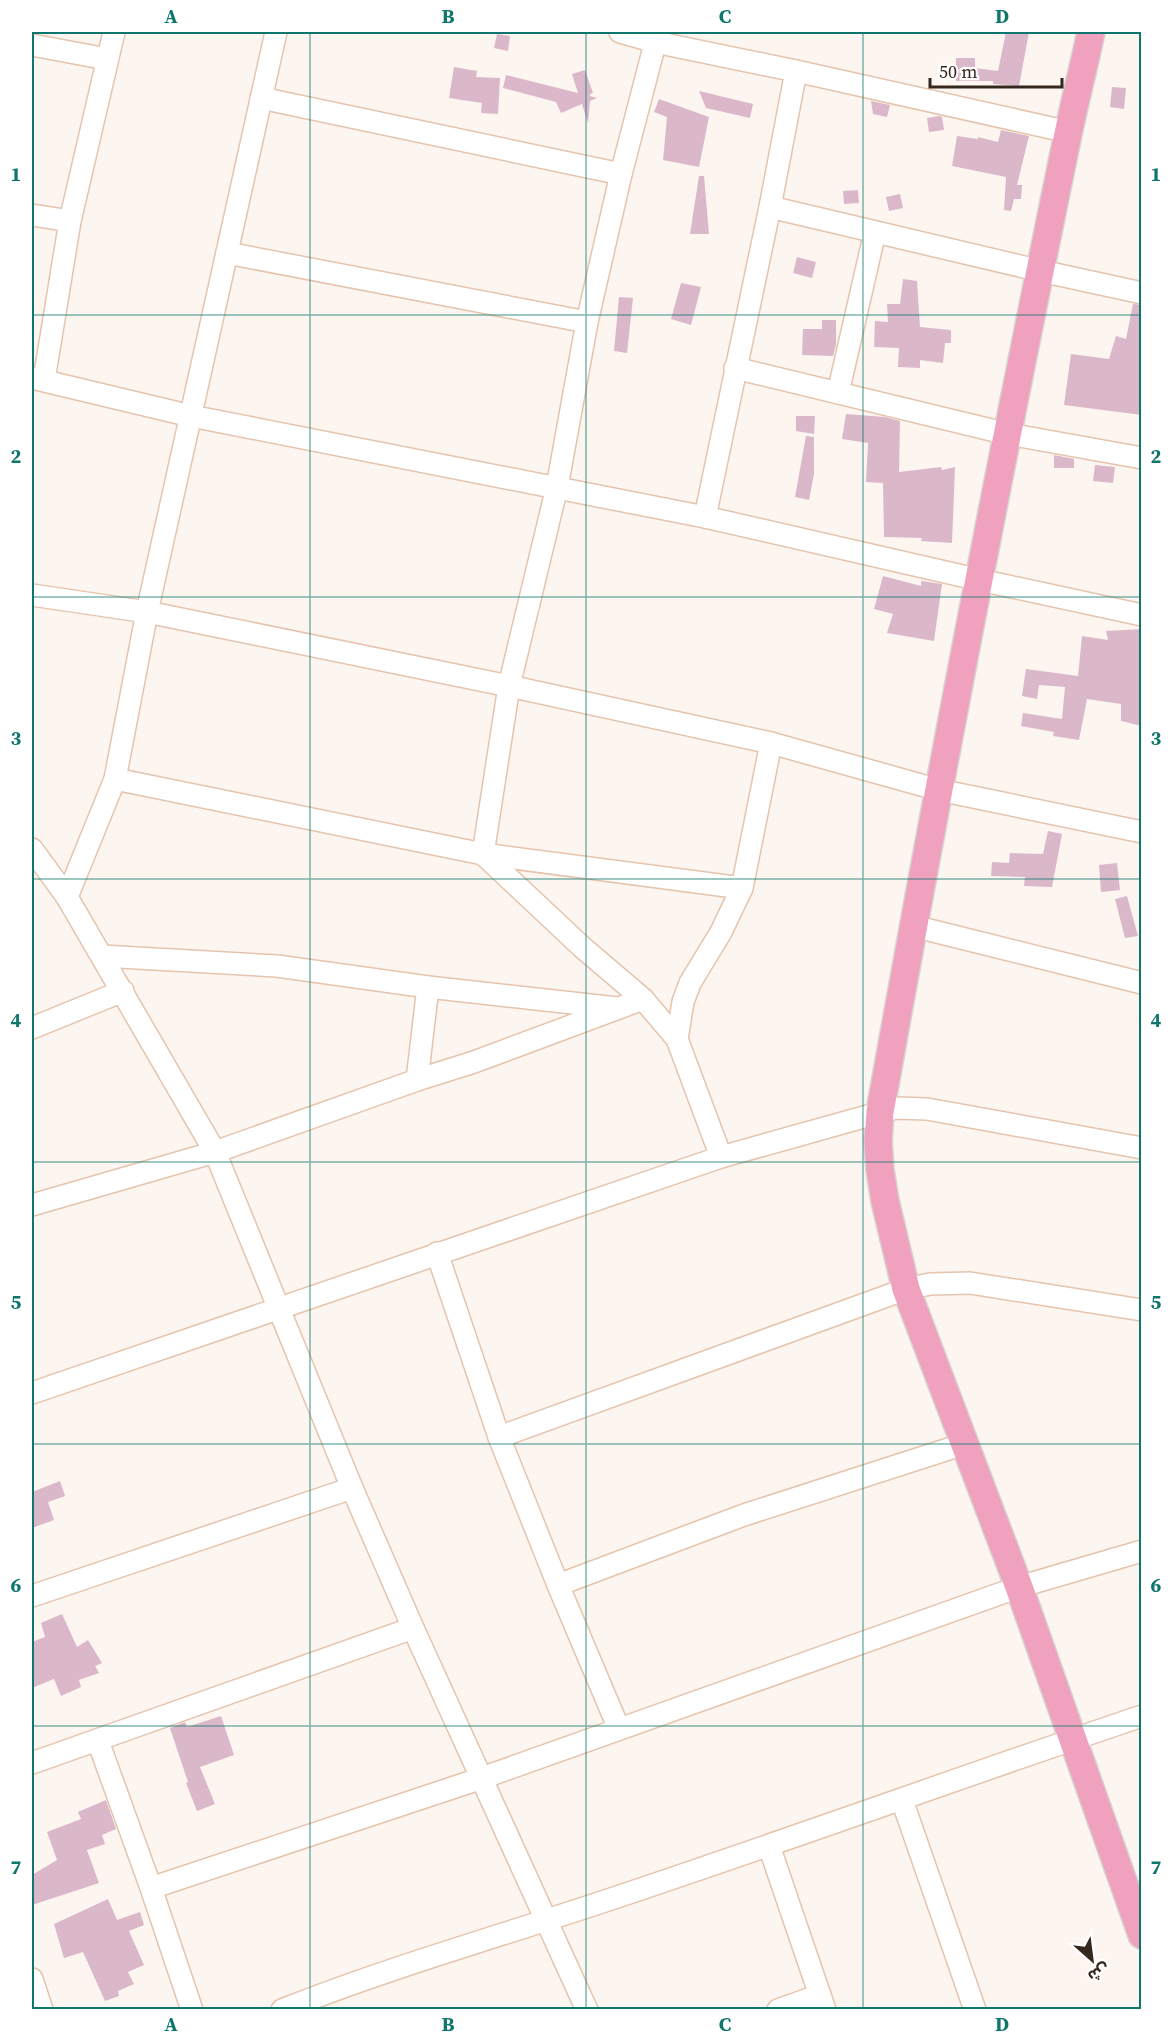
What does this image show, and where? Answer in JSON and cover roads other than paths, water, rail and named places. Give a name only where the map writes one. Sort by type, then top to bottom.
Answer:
[{"type":"main road","points":[[1091,32],[1008,434],[939,790],[880,1112],[878,1141],[885,1201],[906,1289],[1073,1739],[1133,1882],[1142,1935]]},
{"type":"street","points":[[114,32],[70,221],[38,379],[191,416],[705,517],[1142,615]]},
{"type":"street","points":[[67,897],[115,779],[147,612],[276,32]]},
{"type":"street","points":[[620,32],[656,37],[1069,132]]},
{"type":"street","points":[[483,854],[509,686],[557,487],[587,322],[656,37]]},
{"type":"street","points":[[32,45],[107,59]]},
{"type":"street","points":[[705,517],[796,71]]},
{"type":"street","points":[[261,98],[621,174]]},
{"type":"street","points":[[770,207],[1041,272],[1142,293]]},
{"type":"street","points":[[32,215],[70,221]]},
{"type":"street","points":[[838,393],[875,232]]},
{"type":"street","points":[[227,253],[587,322]]},
{"type":"street","points":[[735,368],[1008,434],[1142,458]]},
{"type":"street","points":[[32,595],[147,612],[509,686],[771,743],[939,790],[1142,832]]},
{"type":"street","points":[[677,1039],[682,1002],[690,982],[720,932],[742,888],[771,743]]},
{"type":"street","points":[[115,779],[483,854],[742,888]]},
{"type":"street","points":[[32,851],[67,897],[215,1152],[352,1488],[413,1628],[587,2010]]},
{"type":"street","points":[[483,854],[582,947],[643,999],[677,1039],[721,1157]]},
{"type":"street","points":[[913,926],[1142,983]]},
{"type":"street","points":[[102,956],[277,966],[428,987],[620,1008]]},
{"type":"street","points":[[417,1080],[428,987]]},
{"type":"street","points":[[32,1028],[123,991]]},
{"type":"street","points":[[32,1205],[215,1152],[474,1062],[643,999]]},
{"type":"street","points":[[32,1393],[721,1157],[896,1108],[927,1109],[1142,1148]]},
{"type":"street","points":[[437,1253],[499,1437],[558,1586],[619,1729]]},
{"type":"street","points":[[499,1437],[906,1289],[930,1284],[970,1283],[1142,1310]]},
{"type":"street","points":[[558,1586],[744,1515],[964,1444]]},
{"type":"street","points":[[32,1596],[352,1488]]},
{"type":"street","points":[[152,1888],[482,1778],[1018,1587],[1142,1551]]},
{"type":"street","points":[[32,1763],[413,1628]]},
{"type":"street","points":[[282,2010],[374,1975],[548,1921],[1142,1716]]},
{"type":"street","points":[[98,1741],[152,1888],[192,2010]]},
{"type":"street","points":[[902,1800],[975,2010]]},
{"type":"street","points":[[769,1846],[823,2002],[778,2010]]},
{"type":"street","points":[[32,1979],[42,2010]]}]
